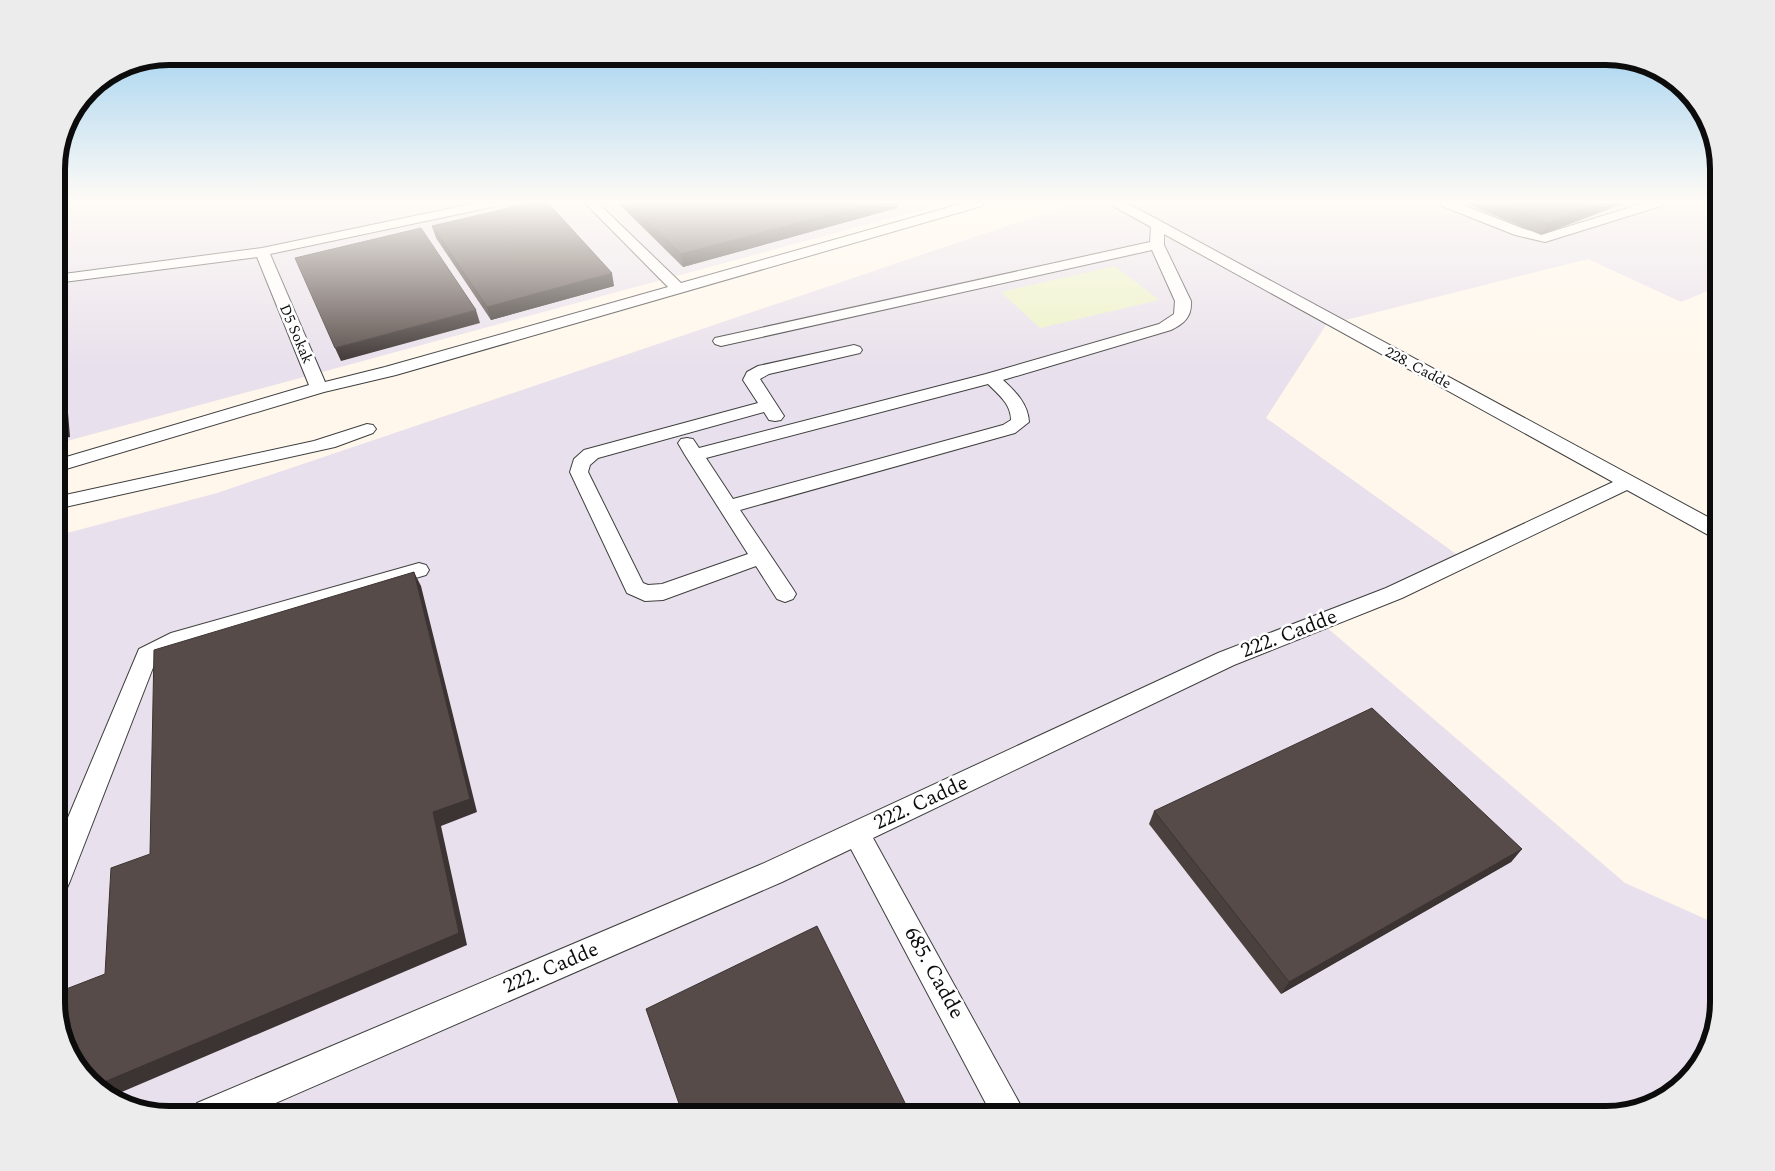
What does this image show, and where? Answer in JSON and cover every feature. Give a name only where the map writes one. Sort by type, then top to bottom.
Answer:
[{"type":"street","points":[[65,278],[219,258]]},
{"type":"street","name":"D5 Sokak","points":[[264,258],[319,388]]},
{"type":"street","points":[[646,258],[677,288]]},
{"type":"street","points":[[65,463],[319,388],[390,371],[777,258]]},
{"type":"street","points":[[721,341],[1100,258]]},
{"type":"street","points":[[694,455],[992,378],[1165,327],[1183,316],[1183,301],[1163,258]]},
{"type":"street","name":"228. Cadde","points":[[1218,258],[1710,527]]},
{"type":"street","points":[[785,432],[754,386],[751,380],[753,376],[764,370],[854,350]]},
{"type":"street","points":[[728,507],[1009,429],[1020,422],[1021,413],[1015,402],[992,378]]},
{"type":"street","points":[[761,557],[663,592],[645,593],[635,588],[579,472],[581,463],[591,454],[768,406]]},
{"type":"street","points":[[65,502],[151,484],[323,443],[367,429]]},
{"type":"street","points":[[678,430],[785,594]]},
{"type":"street","name":"222. Cadde","points":[[230,1106],[772,873],[1226,659],[1394,593],[1628,482]]},
{"type":"street","points":[[65,859],[147,655],[172,641],[419,570]]},
{"type":"street","name":"685. Cadde","points":[[856,833],[1005,1106]]},
{"type":"shaded area","points":[[65,258],[744,258],[65,442]]},
{"type":"shaded area","points":[[913,258],[1710,258],[1710,290],[1681,302],[1588,259],[1326,325],[1266,418],[1466,561],[1318,620],[1625,883],[1710,921],[1710,1009],[1704,1035],[1692,1060],[1680,1076],[1658,1092],[1633,1102],[1606,1106],[169,1106],[156,1105],[129,1098],[100,1080],[83,1060],[73,1042],[65,1009],[65,534],[217,493]]},
{"type":"green space","points":[[1115,266],[1159,300],[1040,328],[1001,292]]},
{"type":"building","points":[[295,258],[441,258],[476,310],[335,348]]},
{"type":"building","points":[[453,258],[598,258],[612,273],[487,307]]},
{"type":"building","points":[[414,572],[470,799],[433,812],[459,933],[103,1082],[91,1071],[73,1042],[65,1009],[65,989],[105,974],[111,868],[150,854],[154,650]]},
{"type":"building","points":[[1372,708],[1522,849],[1289,982],[1154,811]]},
{"type":"building","points":[[817,926],[907,1106],[680,1106],[646,1009]]}]
